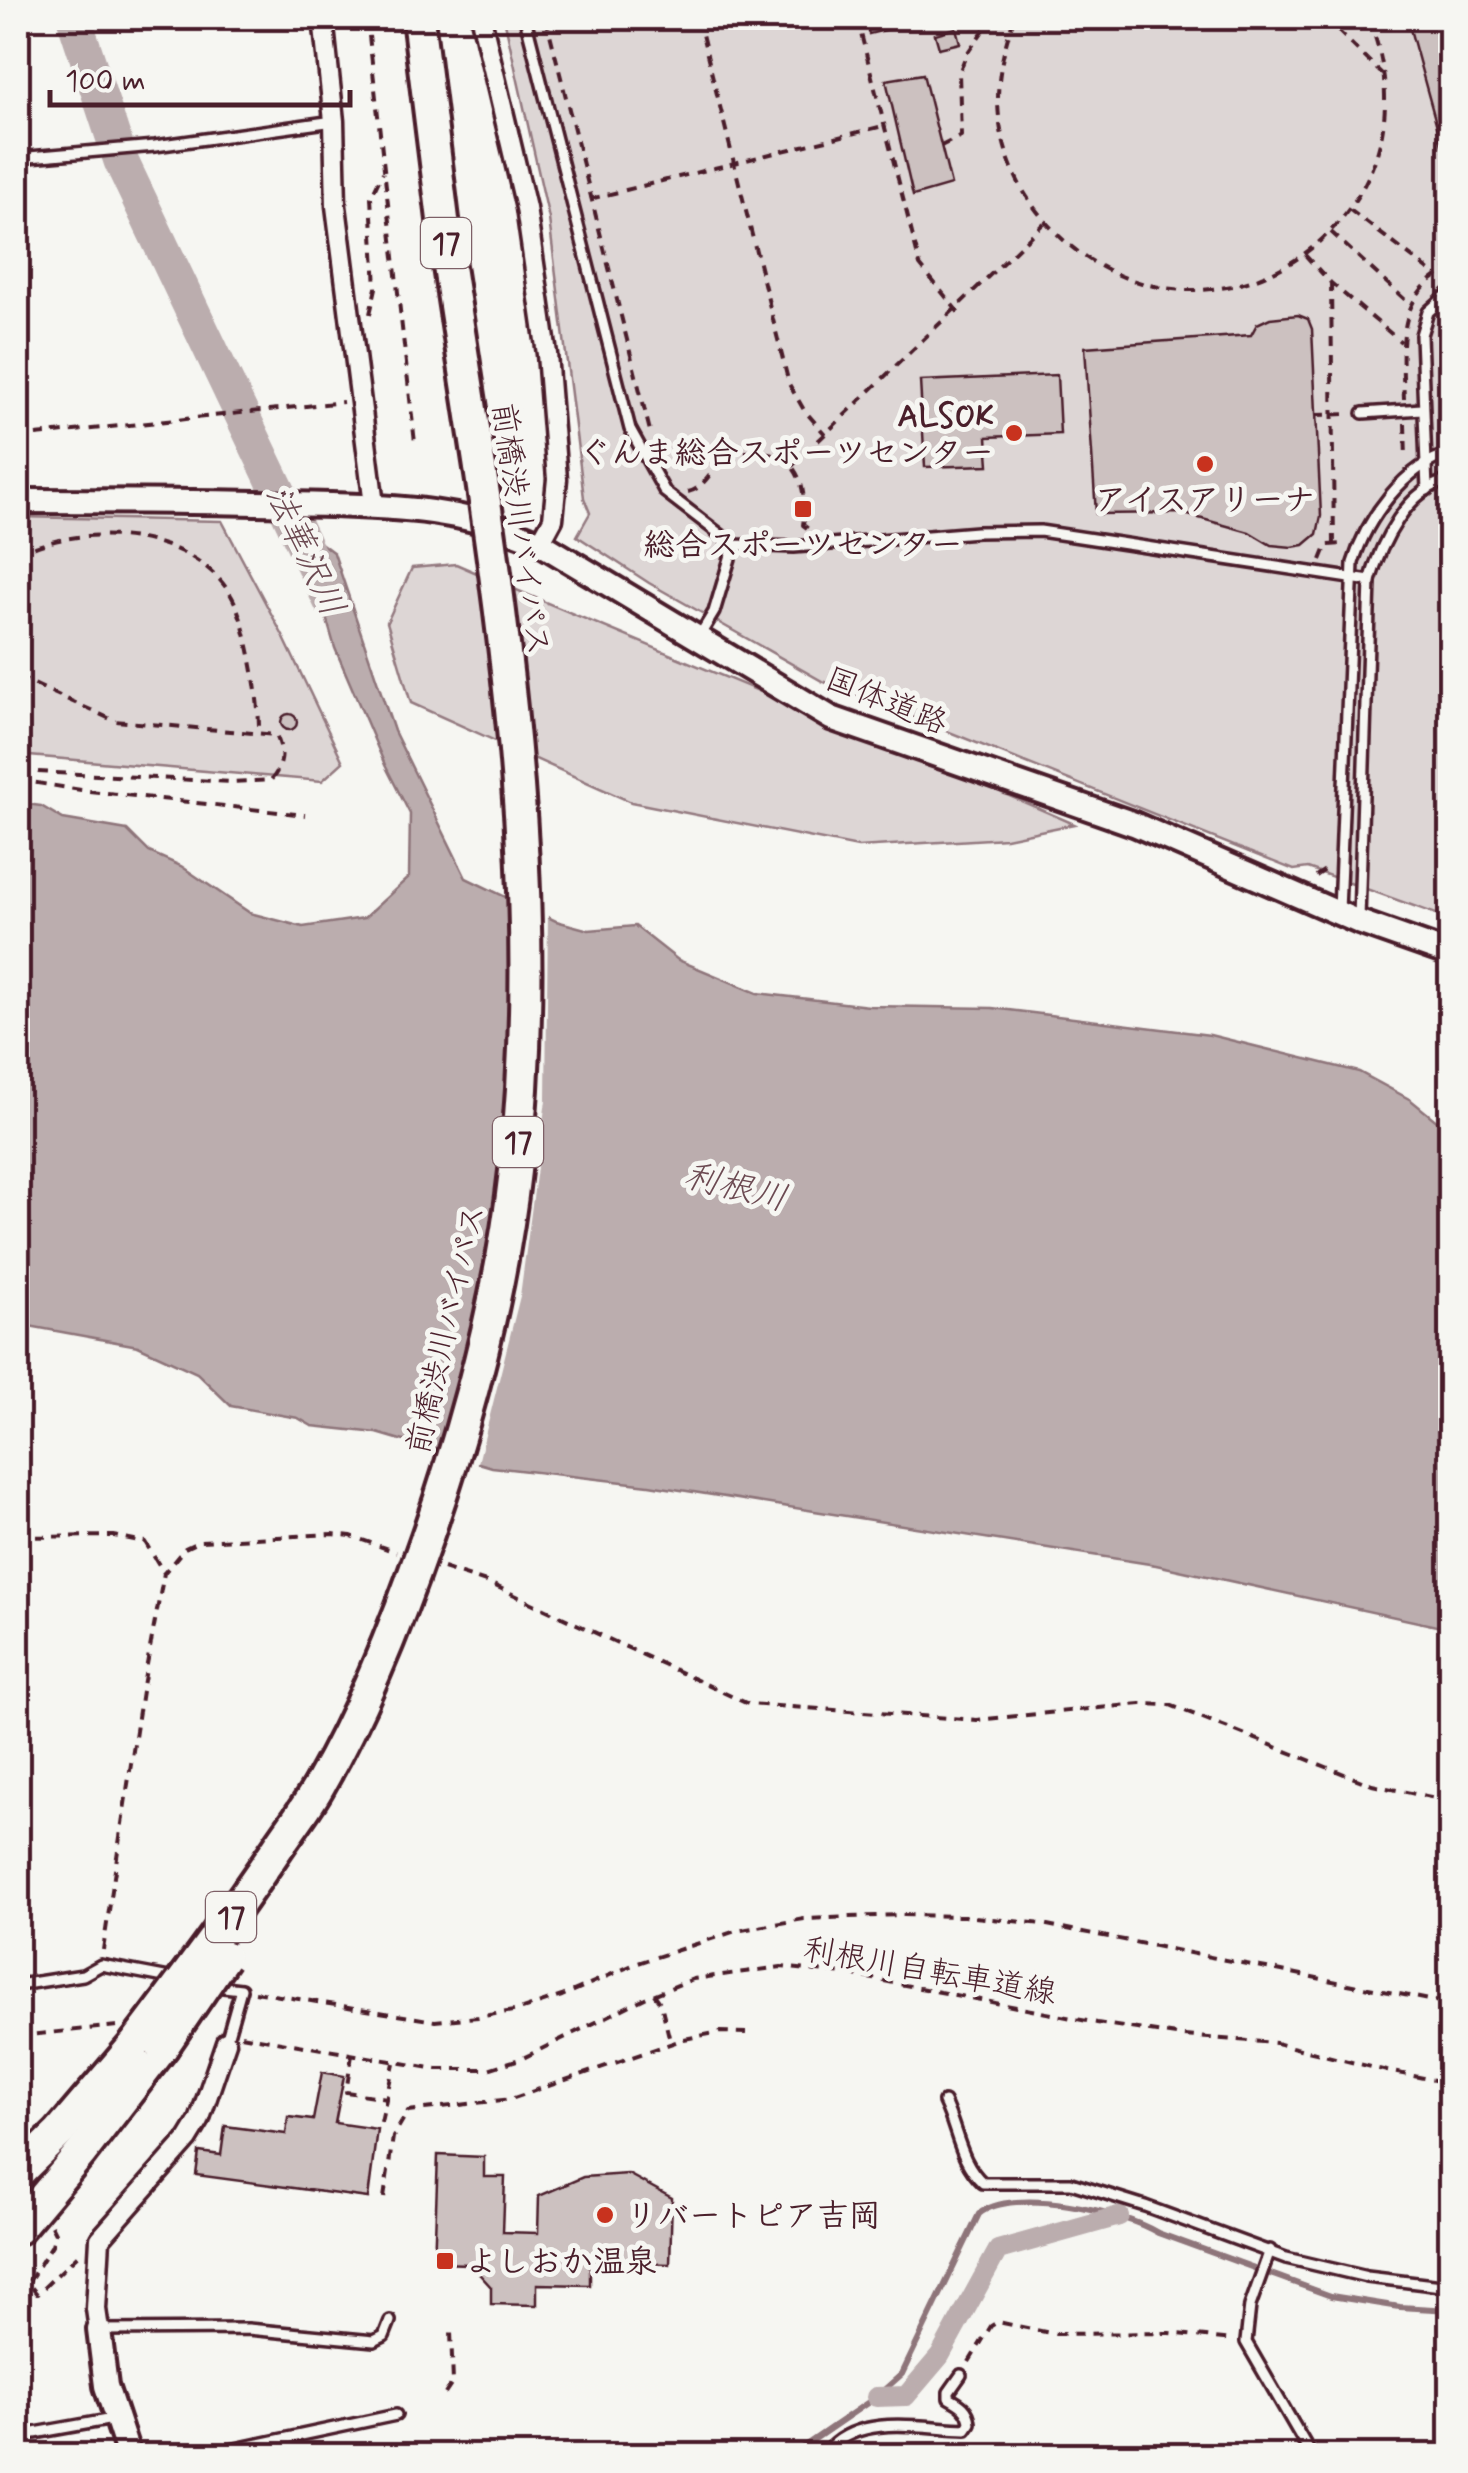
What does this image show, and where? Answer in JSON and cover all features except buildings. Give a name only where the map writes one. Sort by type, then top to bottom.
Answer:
[{"type":"highway","name":"前橋渋川バイパス","points":[[21,2169],[149,2046],[320,1784],[412,1580],[458,1444],[496,1290],[515,1172],[525,1024],[523,880],[503,630],[448,260],[418,18]]},
{"type":"highway","points":[[18,2228],[149,2046]]},
{"type":"street","points":[[323,18],[334,121],[336,206],[374,505]]},
{"type":"street","points":[[481,18],[526,208],[547,354],[558,480],[553,518],[540,544]]},
{"type":"street","name":"国体道路","points":[[18,501],[374,505],[496,523],[540,544],[831,718],[1134,824],[1349,918],[1450,954]]},
{"type":"street","points":[[128,2456],[106,2386],[98,2330],[100,2238],[193,2130],[232,2038]]},
{"type":"lane","points":[[525,18],[630,429],[665,492],[734,545],[794,547],[977,532],[1040,532],[1370,581]]},
{"type":"lane","points":[[18,158],[150,146],[334,121]]},
{"type":"lane","points":[[1427,490],[1421,335],[1428,312],[1450,292]]},
{"type":"lane","points":[[1363,413],[1422,409]]},
{"type":"lane","points":[[1349,918],[1350,579],[1370,520],[1425,465],[1450,454]]},
{"type":"lane","points":[[1349,918],[1370,581],[1389,532],[1427,490],[1450,481]]},
{"type":"lane","points":[[698,639],[714,612],[734,545]]},
{"type":"lane","points":[[18,1985],[84,1975],[101,1965],[241,1989],[232,2038]]},
{"type":"lane","points":[[944,2102],[962,2155],[971,2172],[983,2182],[1018,2180],[1084,2186],[1286,2258],[1367,2278],[1450,2287]]},
{"type":"lane","points":[[1268,2253],[1250,2306],[1246,2342],[1312,2456]]},
{"type":"lane","points":[[98,2330],[248,2329],[374,2341],[384,2336],[390,2320]]},
{"type":"lane","points":[[836,2456],[831,2448],[840,2438],[861,2428],[966,2428],[970,2415],[949,2398],[948,2392],[961,2375]]},
{"type":"lane","points":[[202,2456],[396,2414]]},
{"type":"lane","points":[[18,2436],[116,2419]]},
{"type":"path","points":[[368,18],[415,443]]},
{"type":"path","points":[[546,18],[654,443]]},
{"type":"path","points":[[698,18],[789,384],[804,410],[825,434]]},
{"type":"path","points":[[858,18],[920,265],[963,318]]},
{"type":"path","points":[[941,146],[961,136],[959,73],[966,54],[992,18]]},
{"type":"path","points":[[1014,18],[1001,60],[998,103],[1004,146],[1020,186],[1044,223],[1074,251],[1098,266],[1148,286],[1190,291],[1230,288],[1270,275],[1306,254],[1350,210],[1371,172],[1383,130],[1384,76],[1379,44],[1368,18]]},
{"type":"path","points":[[1325,18],[1384,76]]},
{"type":"path","points":[[590,198],[887,125]]},
{"type":"path","points":[[355,346],[368,322],[376,288],[371,198],[384,168]]},
{"type":"path","points":[[1350,210],[1438,277]]},
{"type":"path","points":[[791,466],[1044,223]]},
{"type":"path","points":[[1331,232],[1412,306]]},
{"type":"path","points":[[1306,254],[1331,283],[1401,342]]},
{"type":"path","points":[[1331,283],[1334,544]]},
{"type":"path","points":[[18,437],[363,400]]},
{"type":"path","points":[[1316,415],[1363,413]]},
{"type":"path","points":[[681,488],[694,492],[725,458],[735,453],[768,452],[786,460],[804,488],[803,525],[808,530]]},
{"type":"path","points":[[18,555],[57,538],[87,534],[121,536],[164,546],[209,568],[232,598],[246,634],[259,733]]},
{"type":"path","points":[[1319,562],[1327,545],[1347,545]]},
{"type":"path","points":[[18,677],[114,722],[276,735],[283,751],[280,768],[271,780],[38,772],[18,767]]},
{"type":"path","points":[[18,780],[305,815]]},
{"type":"path","points":[[101,1965],[164,1573],[186,1548],[200,1542],[334,1534],[403,1554]]},
{"type":"path","points":[[18,1537],[114,1536],[145,1542],[164,1573]]},
{"type":"path","points":[[437,1566],[488,1583],[748,1704],[977,1720],[1141,1704],[1170,1705],[1372,1786],[1450,1801]]},
{"type":"path","points":[[241,1989],[435,2021],[534,2005],[622,1969],[736,1932],[804,1919],[899,1915],[964,1916],[1042,1924],[1450,2004]]},
{"type":"path","name":"利根川自転車道線","points":[[232,2038],[437,2069],[488,2069],[523,2058],[693,1978],[751,1970],[812,1969],[1097,2023],[1183,2036],[1276,2043],[1450,2083]]},
{"type":"path","points":[[654,1994],[661,2004],[671,2045]]},
{"type":"path","points":[[384,2198],[393,2138],[408,2111],[511,2099],[671,2045],[720,2032],[746,2033]]},
{"type":"path","points":[[352,2055],[346,2092],[386,2100]]},
{"type":"path","points":[[381,2122],[395,2061]]},
{"type":"path","points":[[49,2221],[55,2233],[52,2245],[28,2284],[37,2294],[78,2255]]},
{"type":"path","points":[[961,2375],[991,2326],[998,2322],[1055,2334],[1170,2332],[1246,2342]]},
{"type":"path","points":[[444,2394],[453,2382],[451,2332]]},
{"type":"shaded area","name":"ALSOK ぐんま総合スポーツセンター","points":[[504,18],[1450,18],[1450,919],[1308,868],[1294,870],[822,681],[649,583],[577,536],[590,513],[584,498],[549,219]]},
{"type":"shaded area","points":[[18,517],[222,521],[343,762],[322,781],[18,755]]},
{"type":"shaded area","points":[[456,564],[1074,824],[1006,838],[858,847],[631,802],[411,703],[387,622],[412,568]]},
{"type":"water","name":"利根川","points":[[318,541],[334,553],[394,731],[466,878],[556,921],[589,930],[635,926],[678,960],[757,993],[869,1006],[992,1008],[1210,1035],[1359,1072],[1411,1100],[1450,1129],[1450,1629],[1156,1565],[649,1485],[492,1467],[377,1433],[312,1426],[298,1418],[231,1406],[197,1373],[138,1346],[18,1324],[18,803],[41,806],[63,819],[127,830],[149,852],[181,866],[250,913],[303,927],[364,918],[409,877],[410,814],[335,648],[311,565]]},
{"type":"pier","points":[[510,893],[548,911],[546,1100],[520,1296],[477,1467],[440,1456],[465,1370],[499,1172],[507,1095]]},
{"type":"waterway","name":"法華沢川","points":[[74,18],[121,161],[331,602]]},
{"type":"waterway","points":[[790,2456],[876,2397],[902,2374],[979,2214],[995,2206],[1041,2202],[1095,2210],[1331,2296],[1450,2310]]},
{"type":"waterway","points":[[876,2397],[906,2396],[940,2356],[998,2250],[1119,2216]]},
{"type":"place","name":"ALSOK ぐんま総合スポーツセンター","points":[[1014,433]]},
{"type":"place","name":"アイスアリーナ","points":[[1205,464]]},
{"type":"place","name":"総合スポーツセンター","points":[[803,509]]},
{"type":"place","name":"リバートピア吉岡","points":[[605,2215]]},
{"type":"place","name":"よしおか温泉","points":[[445,2261]]}]
